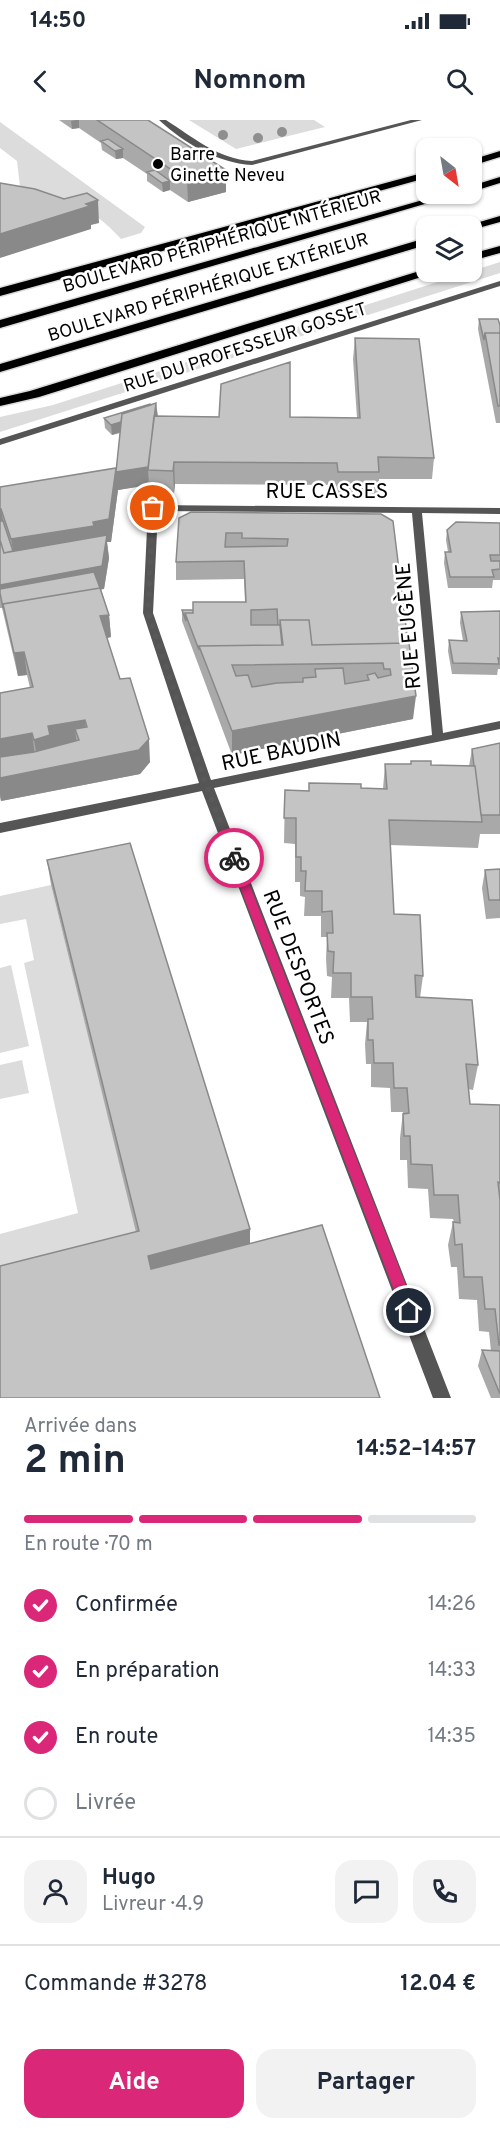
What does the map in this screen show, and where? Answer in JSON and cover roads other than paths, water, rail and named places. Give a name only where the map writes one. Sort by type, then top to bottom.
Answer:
[{"type":"highway","points":[[482,160],[500,154]]},
{"type":"highway","points":[[0,292],[416,178]]},
{"type":"highway","points":[[482,186],[500,180]]},
{"type":"highway","name":"BOULEVARD PÉRIPHÉRIQUE INTÉRIEUR","points":[[0,324],[419,204]]},
{"type":"highway","points":[[482,224],[500,219]]},
{"type":"highway","name":"BOULEVARD PÉRIPHÉRIQUE EXTÉRIEUR","points":[[0,368],[416,244]]},
{"type":"highway","points":[[482,255],[500,249]]},
{"type":"highway","points":[[0,402],[416,276]]},
{"type":"street","points":[[162,120],[225,160],[252,163],[419,120]]},
{"type":"street","name":"RUE DU PROFESSEUR GOSSET","points":[[0,442],[500,283]]},
{"type":"street","name":"RUE CASSES","points":[[153,508],[500,511]]},
{"type":"street","name":"RUE DESPORTES","points":[[153,508],[148,613],[207,787],[442,1398]]},
{"type":"street","name":"RUE EUGÈNE","points":[[417,510],[438,738]]},
{"type":"street","name":"RUE BAUDIN","points":[[0,828],[500,725]]},
{"type":"place","name":"Barre Ginette Neveu","points":[[158,164]]}]
